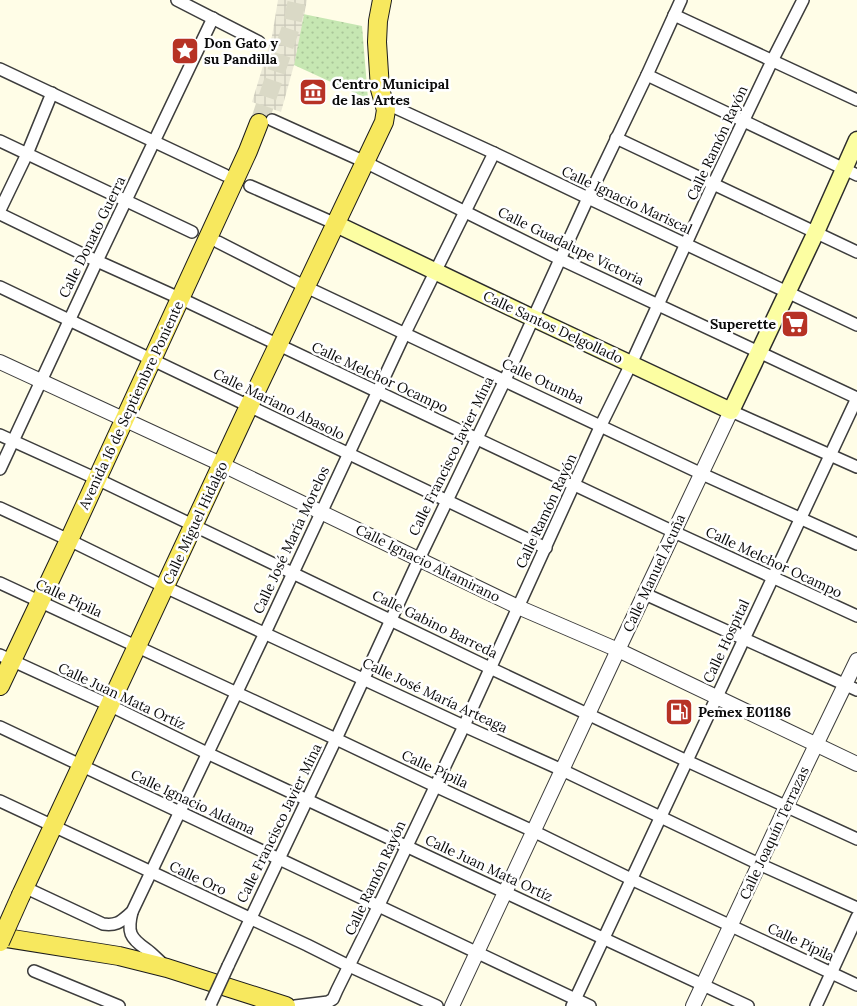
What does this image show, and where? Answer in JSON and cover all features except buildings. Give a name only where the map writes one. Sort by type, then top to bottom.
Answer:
[{"type":"main road","points":[[382,0],[376,42],[380,89],[385,103]]},
{"type":"main road","name":"Calle Miguel Hidalgo","points":[[0,942],[249,406],[366,162],[384,122],[386,115],[385,103]]},
{"type":"main road","name":"Avenida 16 de Septiembre Poniente","points":[[0,686],[6,658],[41,601],[248,151],[266,121]]},
{"type":"main road","name":"Calle Manuel Acuña","points":[[731,410],[816,232],[850,172],[857,140]]},
{"type":"main road","name":"Calle Santos Delgollado","points":[[336,224],[731,410]]},
{"type":"main road","points":[[0,937],[119,956],[167,968],[286,1006]]},
{"type":"street","points":[[177,0],[259,42]]},
{"type":"street","name":"Calle Francisco Javier Mina","points":[[210,1004],[505,380],[681,0]]},
{"type":"street","name":"Calle Ramón Rayón","points":[[295,1006],[328,1002],[333,999],[464,726],[601,425],[743,122],[803,0]]},
{"type":"street","points":[[674,15],[857,100]]},
{"type":"street","name":"Calle Donato Guerra","points":[[0,469],[69,320],[214,18]]},
{"type":"street","points":[[0,69],[225,175]]},
{"type":"street","points":[[647,76],[850,172]]},
{"type":"street","points":[[0,212],[27,154],[52,93]]},
{"type":"street","name":"Calle Ignacio Mariscal","points":[[385,103],[857,324]]},
{"type":"street","name":"Calle Guadalupe Victoria","points":[[266,121],[366,162],[560,259],[857,398]]},
{"type":"street","points":[[616,138],[857,252]]},
{"type":"street","points":[[0,142],[192,232]]},
{"type":"street","name":"Calle José María Morelos","points":[[132,912],[405,333],[494,153]]},
{"type":"street","name":"Calle Santos Delgollado","points":[[250,186],[336,224]]},
{"type":"street","name":"Calle Melchor Ocampo","points":[[0,212],[97,261],[857,616]]},
{"type":"street","name":"Calle Otumba","points":[[218,242],[306,287],[702,474],[857,544]]},
{"type":"street","name":"Calle Mariano Abasolo","points":[[0,287],[546,548]]},
{"type":"street","name":"Calle Ignacio Altamirano","points":[[0,362],[223,465],[518,606],[717,696],[857,764]]},
{"type":"street","name":"Calle Hospital","points":[[573,1002],[857,398]]},
{"type":"street","name":"Calle Santos Delgollado","points":[[731,410],[857,468]]},
{"type":"street","name":"Calle Manuel Acuña","points":[[452,1006],[731,410]]},
{"type":"street","name":"Calle Gabino Barreda","points":[[0,435],[194,525],[687,761],[857,839]]},
{"type":"street","name":"Calle José María Arteaga","points":[[0,508],[165,587],[857,908]]},
{"type":"street","name":"Calle Pípila","points":[[0,583],[533,831],[631,880],[857,985]]},
{"type":"street","points":[[644,594],[851,687]]},
{"type":"street","name":"Calle Juan Mata Ortíz","points":[[6,658],[110,705],[207,753],[748,1006]]},
{"type":"street","name":"Calle Joaquín Terrazas","points":[[693,1006],[816,744],[851,687],[857,660]]},
{"type":"street","name":"Calle Ignacio Aldama","points":[[0,727],[477,952],[573,1002],[590,1006]]},
{"type":"street","name":"Calle Oro","points":[[0,802],[437,1006]]},
{"type":"street","points":[[23,891],[104,924],[117,924],[132,912]]},
{"type":"street","points":[[132,912],[129,927],[132,936],[138,944],[167,968]]},
{"type":"street","points":[[816,1006],[857,917]]},
{"type":"street","points":[[34,971],[93,1001],[119,1006]]},
{"type":"green space","points":[[303,14],[362,26],[368,99],[294,65]]},
{"type":"shaded area","points":[[278,0],[307,0],[294,65],[281,112],[252,102],[272,36]]},
{"type":"tunnel","points":[[259,123],[292,24],[297,0]]},
{"type":"place","name":"Don Gato y su Pandilla","points":[[185,51]]},
{"type":"place","name":"Centro Municipal de las Artes","points":[[313,92]]},
{"type":"place","name":"Superette","points":[[795,324]]},
{"type":"place","name":"Pemex E01186","points":[[679,712]]}]
